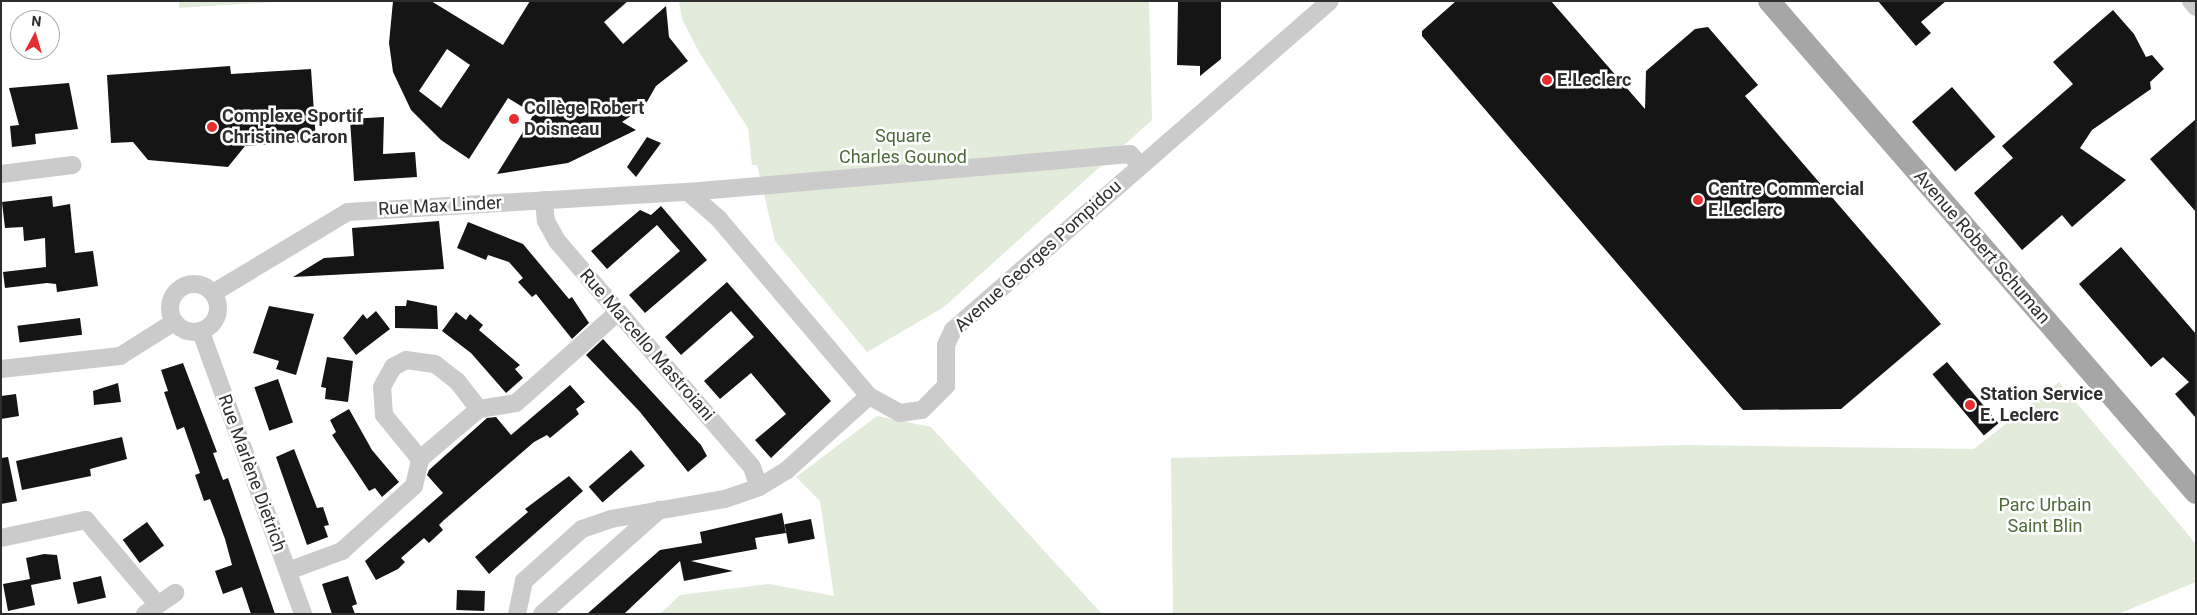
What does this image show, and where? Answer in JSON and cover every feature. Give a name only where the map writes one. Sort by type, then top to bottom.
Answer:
[{"type":"main road","name":"Avenue Robert Schuman","points":[[1769,1],[2196,493]]},
{"type":"street","name":"Avenue Georges Pompidou","points":[[688,192],[718,218],[869,396],[900,413],[922,410],[936,400],[946,386],[946,345],[953,330],[1330,1]]},
{"type":"street","points":[[2191,1],[2196,6]]},
{"type":"street","name":"Rue Max Linder","points":[[213,293],[348,212],[688,192],[1130,154],[1140,165]]},
{"type":"street","points":[[1,174],[72,165]]},
{"type":"street","name":"Rue Marcello Mastroiani","points":[[544,200],[546,221],[557,241],[752,467],[759,487]]},
{"type":"street","points":[[200,284],[213,293],[218,315],[201,332],[186,331],[174,322],[172,298],[184,286],[200,284]]},
{"type":"street","points":[[288,571],[342,551],[414,486],[420,459],[479,409],[516,403],[618,312]]},
{"type":"street","points":[[1,369],[120,356],[174,322]]},
{"type":"street","name":"Rue Marlène Dietrich","points":[[201,332],[303,614]]},
{"type":"street","points":[[420,459],[384,415],[382,387],[393,367],[406,360],[435,364],[457,381],[479,409]]},
{"type":"street","points":[[517,614],[524,581],[582,529],[659,510],[725,499],[759,487],[787,470],[869,396]]},
{"type":"street","points":[[542,614],[659,510]]},
{"type":"street","points":[[1,538],[86,520],[152,609],[175,594]]},
{"type":"green space","points":[[179,1],[288,1],[179,8]]},
{"type":"green space","name":"Square Charles Gounod","points":[[679,1],[1149,1],[1152,120],[944,307],[867,352],[775,241],[757,165],[752,165],[748,128],[699,52],[682,19]]},
{"type":"green space","name":"Parc Urbain Saint Blin","points":[[2059,382],[2196,544],[2196,582],[2118,614],[1173,614],[1171,458],[1687,445],[1974,449]]},
{"type":"green space","points":[[877,416],[931,427],[1102,614],[660,614],[680,595],[769,584],[834,596],[820,501],[796,477]]},
{"type":"building","points":[[393,1],[431,1],[503,45],[530,1],[628,1],[604,22],[623,44],[666,6],[669,37],[688,61],[656,86],[644,107],[622,122],[636,130],[568,163],[497,174],[534,114],[508,98],[469,159],[441,140],[411,110],[393,72],[389,43]],"holes":[[[447,49],[470,65],[441,108],[419,91]]]},
{"type":"building","points":[[1178,1],[1221,1],[1221,59],[1200,76],[1200,66],[1177,65]]},
{"type":"building","name":"Centre Commercial E.Leclerc","points":[[1456,1],[1551,1],[1645,109],[1646,71],[1695,29],[1708,27],[1758,85],[1745,96],[1941,324],[1841,409],[1743,410],[1422,36],[1422,31]]},
{"type":"building","points":[[1878,1],[1946,1],[1921,22],[1931,33],[1916,46]]},
{"type":"building","points":[[2113,10],[2134,34],[2146,57],[2152,55],[2164,69],[2150,82],[2151,89],[2092,130],[2080,148],[2126,180],[2072,227],[2062,215],[2022,250],[1974,193],[2013,158],[2002,146],[2073,84],[2053,62]]},
{"type":"building","name":"Complexe Sportif Christine Caron","points":[[230,66],[231,74],[311,69],[316,141],[245,146],[228,167],[148,160],[133,142],[111,143],[107,75]]},
{"type":"building","points":[[69,83],[78,129],[35,134],[36,144],[12,147],[10,126],[19,125],[9,88]]},
{"type":"building","points":[[1952,87],[1995,137],[1955,172],[1912,122]]},
{"type":"building","points":[[384,117],[383,154],[415,152],[417,177],[354,181],[350,119]]},
{"type":"building","points":[[2196,119],[2196,212],[2150,159]]},
{"type":"building","points":[[647,137],[661,143],[636,177],[627,167]]},
{"type":"building","points":[[52,196],[53,207],[70,204],[75,253],[93,251],[98,286],[57,292],[56,284],[47,283],[5,288],[3,272],[46,267],[45,238],[24,241],[23,227],[5,228],[2,202]]},
{"type":"building","points":[[661,206],[707,260],[645,313],[629,295],[680,251],[657,225],[607,269],[591,251],[640,210],[651,215]]},
{"type":"building","points":[[439,221],[444,269],[293,277],[324,258],[354,256],[352,228]]},
{"type":"building","points":[[468,222],[523,244],[569,299],[572,297],[589,323],[572,339],[536,294],[532,297],[518,282],[523,278],[509,262],[488,255],[486,260],[457,248]]},
{"type":"building","points":[[2121,247],[2196,334],[2196,418],[2175,394],[2189,382],[2163,357],[2151,367],[2079,284]]},
{"type":"building","points":[[727,282],[831,401],[771,458],[755,440],[786,414],[751,373],[720,399],[704,381],[754,337],[731,311],[681,355],[665,337]]},
{"type":"building","points":[[407,300],[437,306],[438,329],[395,328],[395,306],[406,306]]},
{"type":"building","points":[[269,306],[314,314],[296,375],[276,369],[279,361],[253,353]]},
{"type":"building","points":[[376,311],[390,329],[356,355],[343,338],[363,314],[367,319]]},
{"type":"building","points":[[456,312],[466,320],[470,314],[483,325],[479,330],[520,365],[515,369],[523,378],[506,393],[471,353],[442,331]]},
{"type":"building","points":[[80,318],[82,335],[20,343],[17,326]]},
{"type":"building","points":[[603,339],[701,445],[707,456],[688,472],[640,412],[586,355]]},
{"type":"building","points":[[327,357],[353,361],[348,402],[325,399],[326,388],[321,387]]},
{"type":"building","name":"Station Service E. Leclerc","points":[[1947,362],[1998,423],[1984,435],[1932,374]]},
{"type":"building","points":[[183,363],[217,452],[213,453],[223,480],[228,478],[275,614],[251,614],[242,587],[223,594],[215,571],[232,565],[225,539],[210,499],[204,501],[195,475],[200,473],[184,427],[177,430],[164,392],[168,391],[161,370]]},
{"type":"building","points":[[278,379],[293,422],[269,431],[254,387]]},
{"type":"building","points":[[118,383],[121,402],[94,405],[93,391]]},
{"type":"building","points":[[570,385],[585,402],[576,409],[579,414],[550,438],[547,435],[534,442],[444,520],[439,525],[443,530],[429,543],[424,538],[401,558],[405,562],[398,569],[376,580],[365,561],[443,493],[427,475],[429,470],[487,418],[496,417],[511,435]]},
{"type":"building","points":[[16,394],[19,416],[1,419],[1,396]]},
{"type":"building","points":[[349,409],[372,450],[399,482],[382,497],[375,488],[369,491],[332,435],[336,432],[330,420]]},
{"type":"building","points":[[122,437],[127,459],[90,469],[91,476],[22,490],[16,461]]},
{"type":"building","points":[[294,449],[317,508],[323,507],[329,525],[324,526],[328,537],[307,545],[276,457]]},
{"type":"building","points":[[631,450],[645,466],[603,503],[589,487]]},
{"type":"building","points":[[8,457],[17,501],[1,504],[1,458]]},
{"type":"building","points":[[569,476],[583,491],[489,574],[475,557],[528,512],[525,509]]},
{"type":"building","points":[[782,513],[786,533],[755,538],[757,549],[691,561],[733,571],[684,581],[680,561],[624,614],[587,614],[660,550],[702,543],[700,532]]},
{"type":"building","points":[[811,519],[815,539],[788,544],[784,524]]},
{"type":"building","points":[[147,522],[164,545],[140,563],[123,540]]},
{"type":"building","points":[[44,554],[57,555],[61,579],[31,585],[35,605],[8,611],[3,584],[30,579],[26,558]]},
{"type":"building","points":[[101,576],[106,597],[78,604],[73,583]]},
{"type":"building","points":[[348,576],[357,604],[352,606],[355,614],[332,614],[322,584]]},
{"type":"building","points":[[457,590],[485,591],[484,611],[456,610]]},
{"type":"place","name":"E.Leclerc","points":[[1547,80]]},
{"type":"place","name":"Collège Robert Doisneau","points":[[514,119]]},
{"type":"place","name":"Complexe Sportif Christine Caron","points":[[212,127]]},
{"type":"place","name":"Centre Commercial E.Leclerc","points":[[1698,200]]},
{"type":"place","name":"Station Service E. Leclerc","points":[[1970,405]]}]
